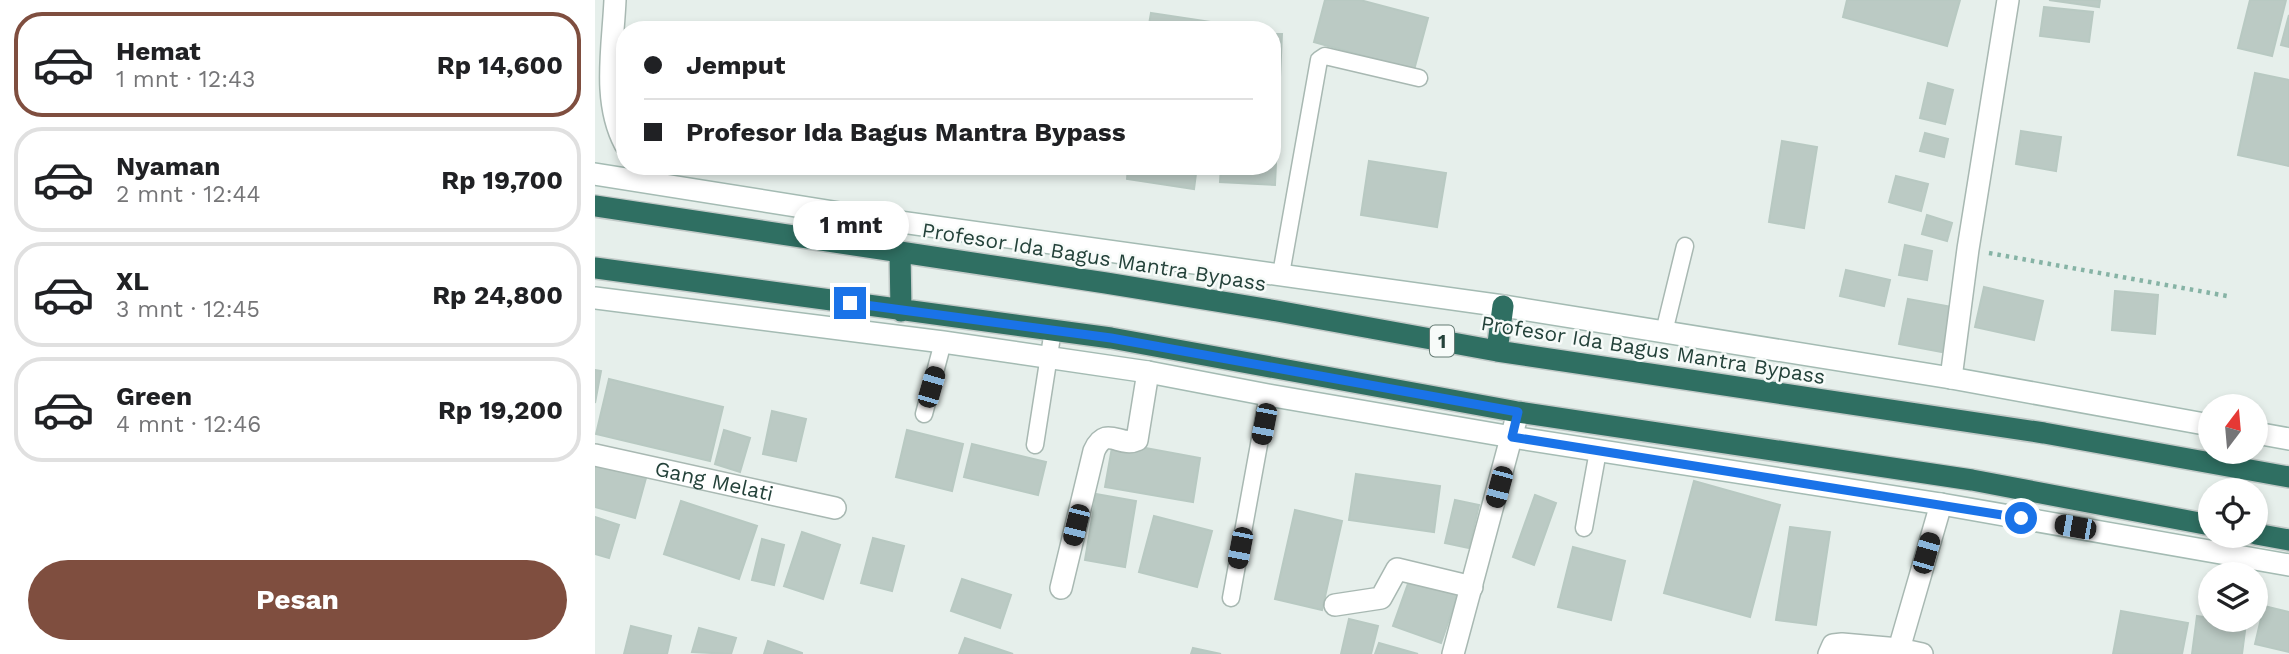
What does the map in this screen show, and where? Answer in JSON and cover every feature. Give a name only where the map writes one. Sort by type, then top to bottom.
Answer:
[{"type":"highway","name":"Profesor Ida Bagus Mantra Bypass","points":[[595,206],[1264,309],[1497,351],[2044,433],[2289,477]]},
{"type":"highway","points":[[899,252],[901,311]]},
{"type":"highway","points":[[595,268],[1053,330],[1518,412],[1960,478],[2198,523]]},
{"type":"highway","points":[[1497,351],[1503,306]]},
{"type":"highway","points":[[2268,536],[2289,540]]},
{"type":"street","points":[[614,0],[611,110],[616,127]]},
{"type":"street","points":[[1951,378],[1968,249],[2008,0]]},
{"type":"street","points":[[595,174],[616,174]]},
{"type":"street","points":[[648,175],[865,217],[1503,306],[1951,378],[2198,423]]},
{"type":"street","points":[[595,298],[943,342],[1148,372],[1268,396],[1941,504],[2289,565]]},
{"type":"street","points":[[1061,588],[1094,451],[1104,438],[1133,443],[1137,440],[1148,372]]},
{"type":"street","points":[[1453,654],[1518,412]]},
{"type":"street","points":[[2268,435],[2289,439]]},
{"type":"street","name":"Gang Melati","points":[[595,455],[835,508]]},
{"type":"street","points":[[1899,649],[1941,504]]},
{"type":"street","points":[[1335,605],[1381,598],[1397,569],[1472,587]]},
{"type":"street","points":[[1829,654],[1833,645],[1842,644],[1899,649],[1922,654]]},
{"type":"lane","points":[[1281,274],[1319,60],[1325,56],[1419,78]]},
{"type":"lane","points":[[1664,332],[1685,246]]},
{"type":"lane","points":[[1035,445],[1053,330]]},
{"type":"lane","points":[[924,414],[943,342]]},
{"type":"lane","points":[[1231,598],[1268,396]]},
{"type":"lane","points":[[1584,528],[1598,451]]},
{"type":"path","points":[[1968,249],[2227,296]]},
{"type":"building","points":[[1325,0],[1360,0],[1428,18],[1414,70],[1314,42]]},
{"type":"building","points":[[1847,0],[1960,0],[1947,46],[1843,17]]},
{"type":"building","points":[[2049,0],[2100,0],[2099,7]]},
{"type":"building","points":[[2250,0],[2286,0],[2272,56],[2238,48]]},
{"type":"building","points":[[2044,7],[2093,12],[2089,42],[2040,36]]},
{"type":"building","points":[[1151,13],[1205,21],[1150,21]]},
{"type":"building","points":[[2289,15],[2289,47],[2281,45]]},
{"type":"building","points":[[2255,73],[2289,80],[2289,166],[2238,155]]},
{"type":"building","points":[[1928,83],[1953,90],[1945,124],[1920,118]]},
{"type":"building","points":[[2021,131],[2061,137],[2056,171],[2016,164]]},
{"type":"building","points":[[1925,133],[1948,139],[1944,157],[1920,151]]},
{"type":"building","points":[[1782,141],[1817,147],[1804,228],[1769,222]]},
{"type":"building","points":[[1369,161],[1446,173],[1437,227],[1361,215]]},
{"type":"building","points":[[1127,175],[1196,175],[1194,189],[1127,179]]},
{"type":"building","points":[[1220,175],[1275,175],[1275,185],[1220,182]]},
{"type":"building","points":[[1896,176],[1928,184],[1921,211],[1889,202]]},
{"type":"building","points":[[1927,215],[1952,223],[1947,241],[1922,234]]},
{"type":"building","points":[[1905,245],[1932,251],[1927,280],[1899,275]]},
{"type":"building","points":[[1846,270],[1890,280],[1884,306],[1840,296]]},
{"type":"building","points":[[1984,287],[2043,301],[2034,340],[1975,327]]},
{"type":"building","points":[[2115,291],[2158,295],[2155,334],[2112,330]]},
{"type":"building","points":[[1908,299],[1952,307],[1942,352],[1899,344]]},
{"type":"building","points":[[595,370],[601,371],[595,403]]},
{"type":"building","points":[[609,379],[723,407],[710,461],[596,434]]},
{"type":"building","points":[[772,411],[806,419],[796,461],[763,454]]},
{"type":"building","points":[[724,430],[750,438],[740,472],[715,464]]},
{"type":"building","points":[[907,430],[963,444],[952,491],[896,477]]},
{"type":"building","points":[[1113,442],[1200,458],[1193,502],[1105,487]]},
{"type":"building","points":[[972,444],[1046,462],[1038,495],[964,477]]},
{"type":"building","points":[[595,465],[646,478],[635,518],[595,507]]},
{"type":"building","points":[[1356,474],[1440,486],[1434,532],[1349,520]]},
{"type":"building","points":[[1694,481],[1780,505],[1750,617],[1664,593]]},
{"type":"building","points":[[1096,494],[1136,501],[1125,567],[1085,560]]},
{"type":"building","points":[[1535,495],[1556,503],[1534,565],[1513,557]]},
{"type":"building","points":[[1455,500],[1479,505],[1469,548],[1445,543]]},
{"type":"building","points":[[681,501],[757,526],[739,579],[664,554]]},
{"type":"building","points":[[1295,510],[1342,521],[1322,610],[1275,599]]},
{"type":"building","points":[[1154,516],[1212,531],[1197,587],[1139,572]]},
{"type":"building","points":[[595,517],[619,525],[609,558],[595,554]]},
{"type":"building","points":[[1790,527],[1830,532],[1816,625],[1776,620]]},
{"type":"building","points":[[802,532],[840,545],[823,599],[784,586]]},
{"type":"building","points":[[873,538],[904,546],[892,591],[861,583]]},
{"type":"building","points":[[762,539],[784,545],[774,585],[752,580]]},
{"type":"building","points":[[1573,547],[1625,561],[1611,620],[1558,607]]},
{"type":"building","points":[[1410,578],[1458,594],[1441,643],[1393,626]]},
{"type":"building","points":[[962,579],[1011,595],[1000,628],[951,611]]},
{"type":"building","points":[[2268,607],[2289,612],[2289,652],[2255,644],[2258,632],[2268,632]]},
{"type":"building","points":[[2121,611],[2188,623],[2182,654],[2113,654]]},
{"type":"building","points":[[2197,616],[2198,632],[2245,632],[2242,654],[2192,654]]},
{"type":"building","points":[[1349,619],[1378,626],[1371,654],[1341,654]]},
{"type":"building","points":[[631,626],[671,636],[667,654],[624,654]]},
{"type":"building","points":[[699,628],[736,638],[731,654],[692,652]]},
{"type":"building","points":[[965,638],[1013,654],[959,654]]},
{"type":"building","points":[[768,641],[802,653],[802,654],[764,654]]},
{"type":"building","points":[[1379,643],[1418,654],[1375,654]]},
{"type":"building","points":[[1193,648],[1221,654],[1191,654]]},
{"type":"route","points":[[850,303],[1111,338],[1518,412],[1512,437],[2021,518]]}]
